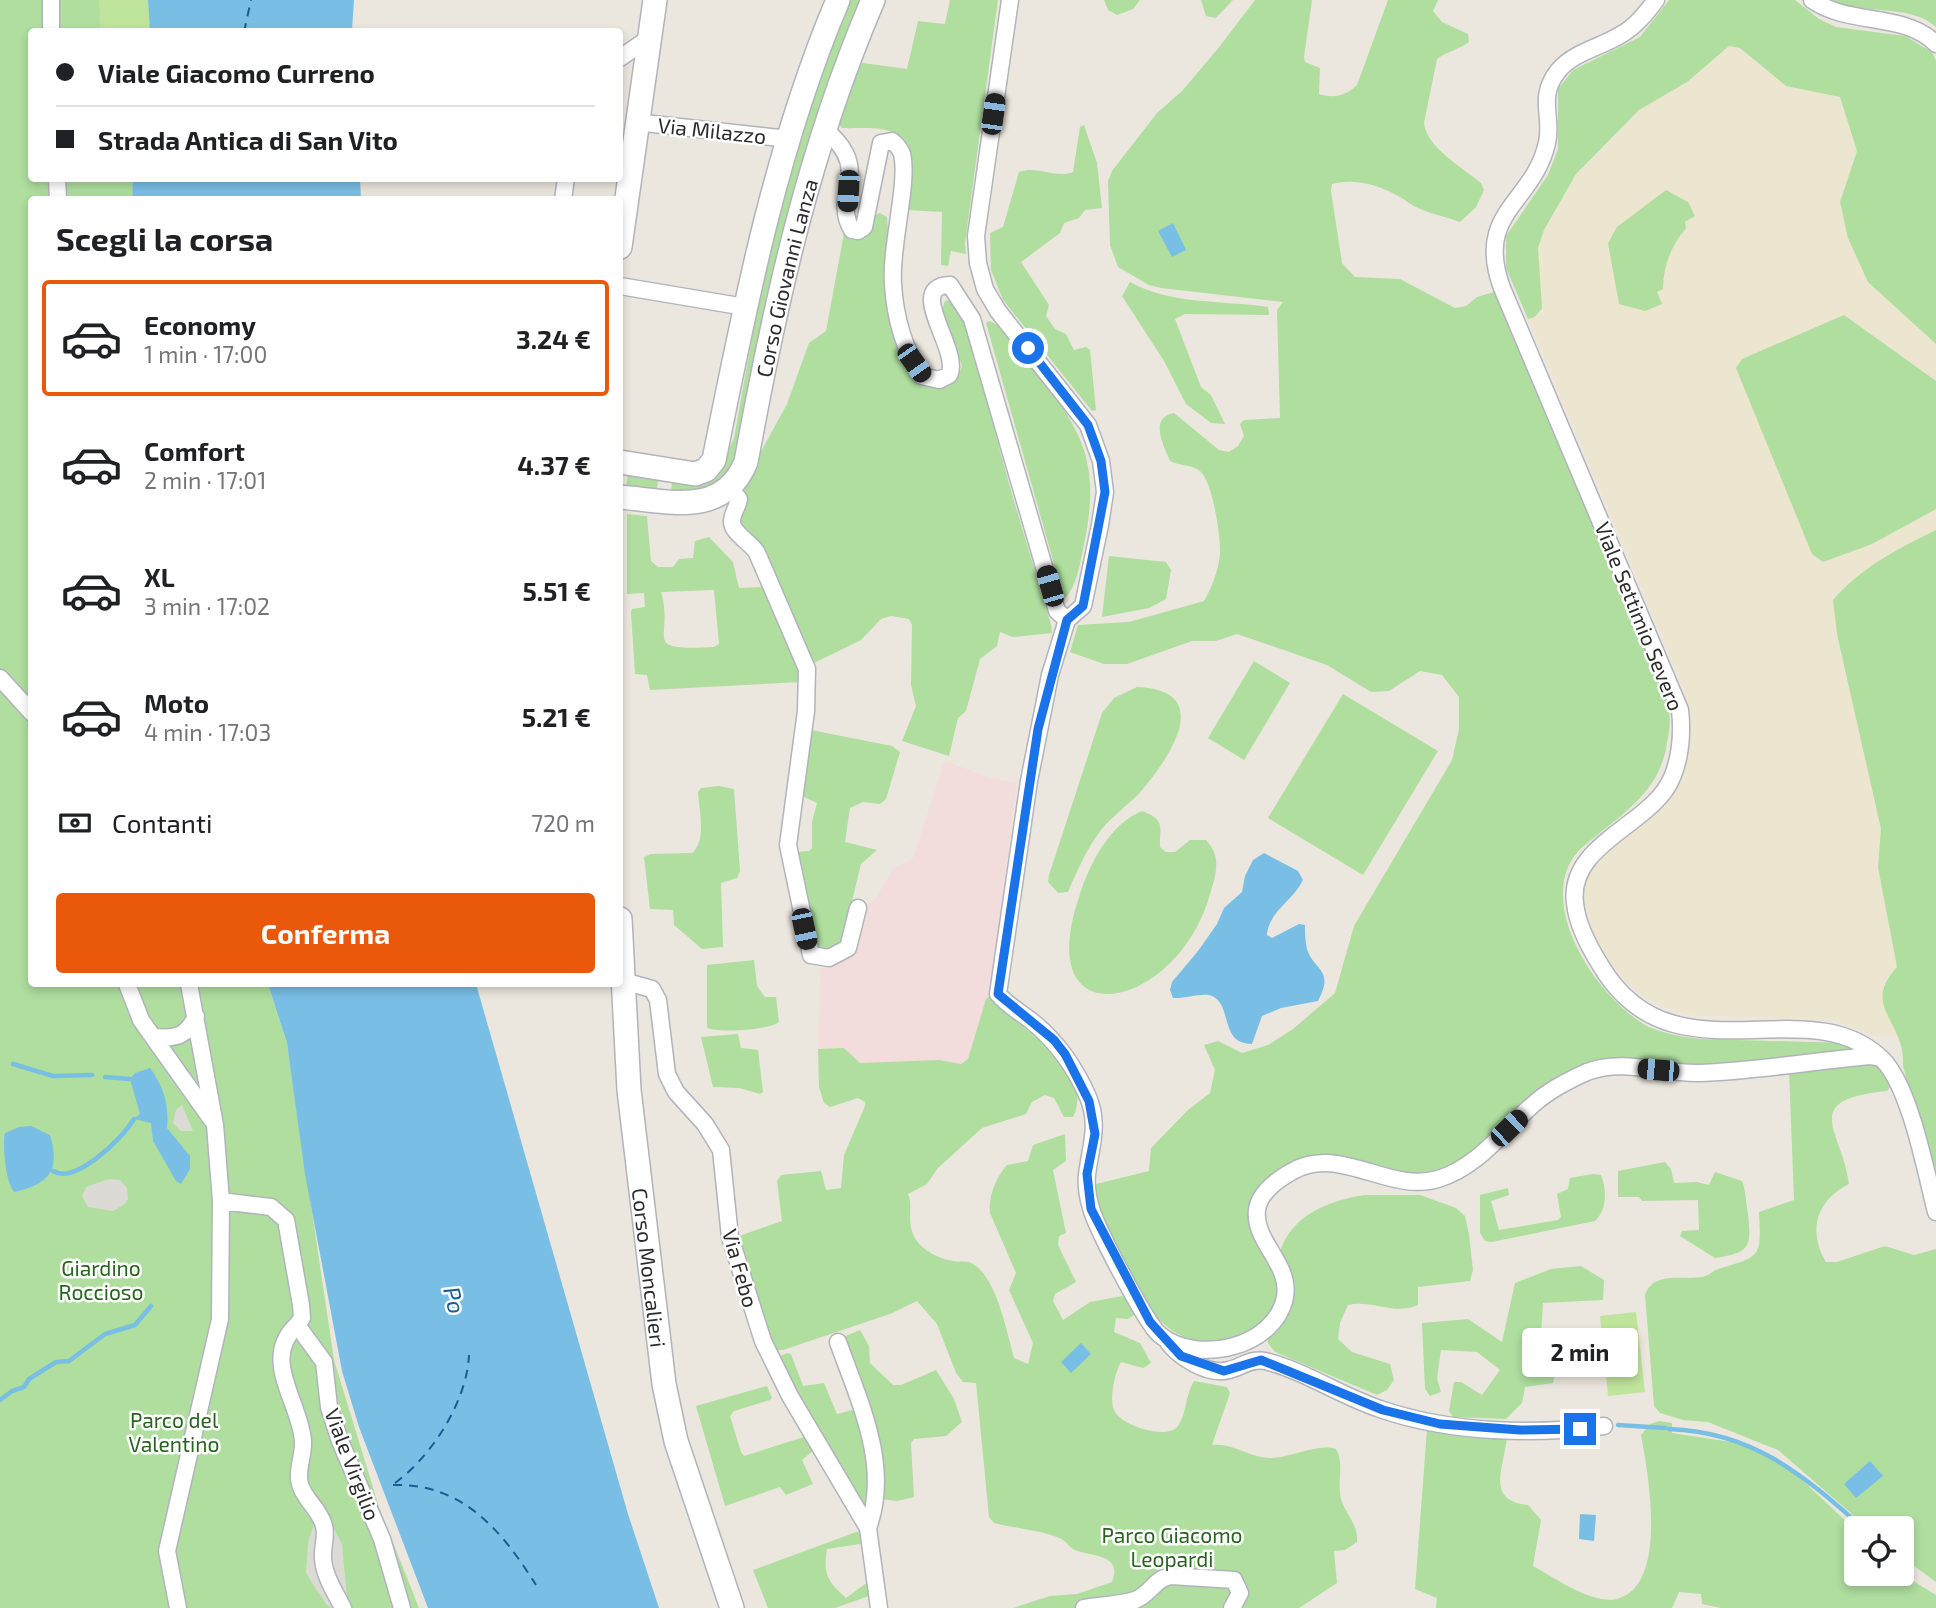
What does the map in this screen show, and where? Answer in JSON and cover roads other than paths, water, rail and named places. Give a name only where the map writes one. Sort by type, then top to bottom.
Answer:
[{"type":"street","points":[[51,0],[51,28]]},
{"type":"street","points":[[623,217],[655,0]]},
{"type":"street","name":"Corso Giovanni Lanza","points":[[623,463],[695,474],[706,470],[715,460],[745,307],[789,139],[838,0]]},
{"type":"street","name":"Corso Giovanni Lanza","points":[[730,488],[746,462],[772,318],[823,128],[873,0]]},
{"type":"street","points":[[1010,0],[976,236],[978,263],[985,289],[998,311],[1088,425],[1101,461],[1105,492],[1083,606],[1067,620],[1050,675],[1034,755],[998,994],[1054,1040],[1065,1054],[1089,1101],[1095,1134],[1087,1174],[1091,1209],[1150,1322],[1172,1349],[1196,1364],[1224,1371],[1261,1360],[1383,1410],[1440,1424],[1520,1430],[1604,1426]]},
{"type":"street","name":"Viale Settimio Severo","points":[[1656,0],[1626,32],[1569,61],[1549,83],[1545,95],[1547,141],[1535,172],[1501,221],[1494,245],[1493,257],[1502,288],[1680,710],[1681,738],[1667,787],[1655,802],[1585,863],[1574,892],[1577,915],[1607,976],[1628,999],[1653,1017],[1699,1029],[1832,1032],[1852,1038],[1881,1058]]},
{"type":"street","points":[[1812,0],[1848,16],[1913,29],[1936,44]]},
{"type":"street","points":[[623,56],[649,37]]},
{"type":"street","name":"Via Milazzo","points":[[635,122],[789,139]]},
{"type":"street","points":[[823,128],[842,142],[848,155],[847,217],[852,230],[858,231],[864,227],[881,143],[892,141],[901,151],[902,170],[892,261],[898,323],[922,376],[939,380],[949,375],[953,358],[930,306],[932,295],[937,289],[950,285],[962,302],[985,357],[1057,611],[1067,620]]},
{"type":"street","points":[[623,287],[745,307]]},
{"type":"street","points":[[662,501],[667,470]]},
{"type":"street","points":[[623,497],[698,503],[716,498],[730,488],[739,499],[732,522],[734,529],[753,545],[807,669],[806,711],[788,845],[811,956],[822,960],[843,953],[850,940],[858,908]]},
{"type":"street","points":[[0,678],[28,709]]},
{"type":"street","name":"Via Febo","points":[[623,981],[649,985],[658,1000],[667,1074],[676,1092],[705,1124],[720,1150],[730,1237],[763,1341],[790,1396],[868,1528]]},
{"type":"street","name":"Corso Moncalieri","points":[[623,981],[629,1090],[667,1405],[676,1441],[732,1608]]},
{"type":"street","points":[[128,987],[141,1020],[215,1125]]},
{"type":"street","points":[[178,1608],[167,1550],[220,1319],[221,1201],[215,1125],[190,987]]},
{"type":"street","points":[[155,1037],[182,1036],[191,1028],[196,1016]]},
{"type":"street","points":[[1166,1339],[1220,1351],[1258,1335],[1278,1313],[1285,1298],[1285,1283],[1261,1232],[1257,1212],[1265,1194],[1294,1169],[1324,1162],[1358,1168],[1392,1181],[1438,1179],[1480,1156],[1551,1091],[1606,1067],[1695,1073],[1870,1056],[1881,1058],[1897,1079],[1936,1212]]},
{"type":"street","points":[[221,1201],[271,1207],[286,1220],[302,1318],[284,1341],[280,1355],[303,1441],[298,1480],[322,1518],[325,1530],[322,1557],[326,1575],[343,1608]]},
{"type":"street","name":"Viale Virgilio","points":[[297,1325],[324,1362],[329,1407],[340,1441],[382,1539],[402,1608]]},
{"type":"street","name":"Via Febo","points":[[838,1342],[873,1441],[873,1503],[868,1528],[879,1608]]},
{"type":"street","points":[[1084,1608],[1133,1600],[1143,1596],[1162,1577],[1237,1583],[1240,1593],[1232,1608]]},
{"type":"water","points":[[148,0],[354,0],[352,28],[150,28]]},
{"type":"water","points":[[133,182],[360,182],[361,196],[132,196]]},
{"type":"water","points":[[1173,223],[1186,250],[1172,257],[1158,231]]},
{"type":"water","points":[[1264,853],[1298,871],[1303,880],[1276,913],[1268,927],[1267,935],[1272,938],[1299,924],[1305,925],[1307,949],[1322,971],[1324,982],[1318,1001],[1281,1008],[1262,1016],[1252,1044],[1235,1038],[1222,1007],[1212,996],[1173,998],[1170,990],[1172,982],[1217,924],[1224,908],[1242,892],[1245,876],[1253,860]]},
{"type":"water","name":"Po","points":[[269,987],[477,987],[628,1514],[659,1608],[428,1608],[359,1427],[342,1371],[305,1174],[287,1043]]},
{"type":"water","points":[[150,1068],[164,1096],[167,1128],[190,1156],[190,1169],[181,1184],[176,1181],[153,1141],[151,1123],[134,1119],[140,1114],[130,1079],[135,1073]]},
{"type":"water","points":[[31,1126],[50,1135],[54,1158],[52,1167],[49,1174],[36,1185],[15,1192],[9,1182],[5,1164],[5,1133],[19,1127]]},
{"type":"water","points":[[1081,1343],[1091,1354],[1071,1373],[1061,1362]]},
{"type":"water","points":[[1870,1461],[1883,1476],[1856,1498],[1844,1484]]},
{"type":"water","points":[[1580,1514],[1596,1515],[1594,1541],[1579,1539]]},
{"type":"waterway","points":[[13,1064],[53,1076],[92,1075]]},
{"type":"waterway","points":[[105,1077],[130,1079]]},
{"type":"waterway","points":[[53,1171],[62,1174],[85,1166],[120,1137],[134,1119]]},
{"type":"waterway","points":[[0,1400],[12,1391],[24,1387],[29,1379],[56,1362],[69,1361],[105,1334],[135,1325],[151,1306]]},
{"type":"waterway","points":[[1618,1425],[1665,1428]]},
{"type":"waterway","points":[[1669,1429],[1727,1438],[1752,1448],[1798,1474],[1849,1516]]},
{"type":"park label","name":"Giardino Roccioso","points":[[101,1279]]},
{"type":"park label","name":"Parco del Valentino","points":[[174,1431]]},
{"type":"park label","name":"Parco Giacomo Leopardi","points":[[1172,1546]]}]
